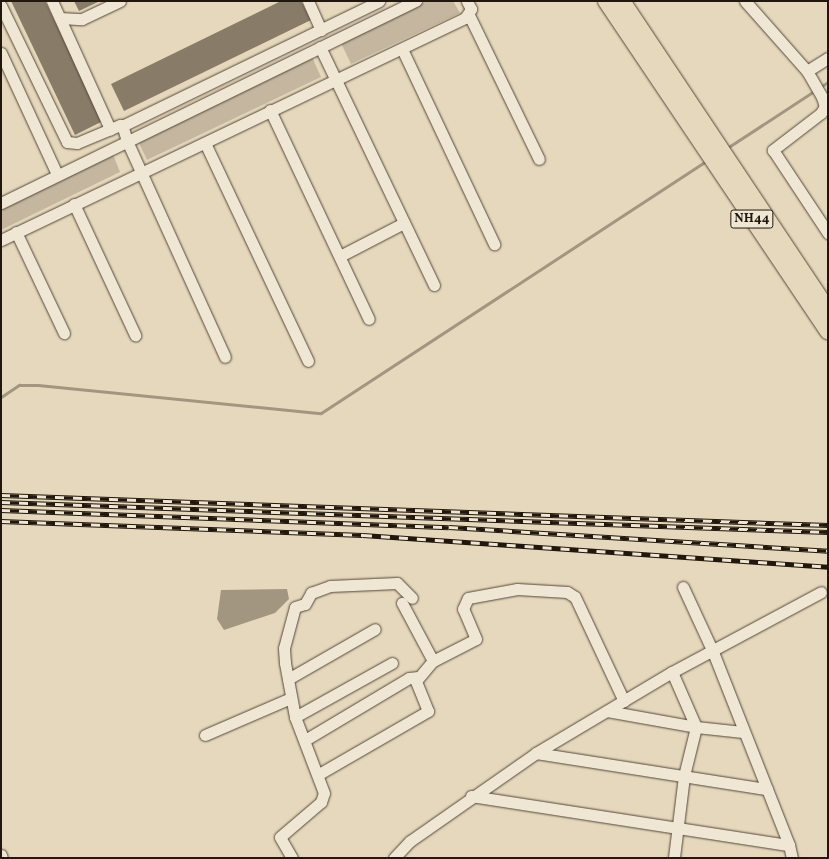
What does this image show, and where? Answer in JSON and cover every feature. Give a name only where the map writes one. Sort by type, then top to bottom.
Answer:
[{"type":"highway","name":"NH44","points":[[606,1],[683,104],[828,310]]},
{"type":"highway","name":"NH44","points":[[622,1],[683,104],[828,331]]},
{"type":"street","points":[[52,1],[110,129]]},
{"type":"street","points":[[60,18],[82,19],[120,1]]},
{"type":"street","points":[[308,1],[321,30]]},
{"type":"street","points":[[1,6],[67,142],[77,143],[110,129],[122,126],[380,1],[393,12]]},
{"type":"street","points":[[1,203],[57,174],[416,1]]},
{"type":"street","points":[[467,1],[471,9],[469,14],[539,159]]},
{"type":"street","points":[[745,1],[807,71],[825,104],[821,113],[773,150],[828,233]]},
{"type":"street","points":[[1,240],[141,172],[205,143],[335,79],[402,49],[469,14]]},
{"type":"street","points":[[320,47],[434,285]]},
{"type":"street","points":[[402,49],[494,244]]},
{"type":"street","points":[[1,53],[57,174]]},
{"type":"street","points":[[807,71],[828,58]]},
{"type":"street","points":[[270,110],[369,319]]},
{"type":"street","points":[[122,126],[127,141],[225,357]]},
{"type":"street","points":[[205,143],[308,361]]},
{"type":"street","points":[[74,204],[135,336]]},
{"type":"street","points":[[340,256],[404,223]]},
{"type":"street","points":[[16,232],[64,334]]},
{"type":"street","points":[[292,858],[280,837],[324,798],[324,787],[296,717],[288,679],[284,648],[295,607],[305,604],[311,593],[330,586],[397,583],[407,600],[433,661]]},
{"type":"street","points":[[683,588],[713,652],[743,732],[789,845],[792,858]]},
{"type":"street","points":[[319,774],[428,711],[416,681],[433,661],[476,639],[462,609],[468,598],[518,589],[567,592],[575,597],[624,701]]},
{"type":"street","points":[[394,858],[410,841],[471,796],[536,753],[672,672],[713,652],[822,592]]},
{"type":"street","points":[[288,679],[375,629]]},
{"type":"street","points":[[296,717],[392,663]]},
{"type":"street","points":[[672,672],[696,727],[684,776],[674,858]]},
{"type":"street","points":[[305,740],[409,678],[418,677]]},
{"type":"street","points":[[205,735],[291,698]]},
{"type":"street","points":[[607,711],[696,727],[743,732]]},
{"type":"street","points":[[536,753],[767,789]]},
{"type":"street","points":[[471,796],[789,845]]},
{"type":"shaded area","points":[[427,1],[453,1],[460,13],[351,64],[341,43]]},
{"type":"shaded area","points":[[312,57],[321,77],[147,160],[137,139]]},
{"type":"shaded area","points":[[112,152],[120,172],[1,230],[1,204]]},
{"type":"shaded area","points":[[287,589],[289,599],[275,613],[224,630],[217,619],[221,590]]},
{"type":"building","points":[[11,1],[45,1],[103,121],[75,135]]},
{"type":"building","points":[[74,1],[100,1],[79,11]]},
{"type":"building","points":[[281,1],[301,1],[311,20],[124,111],[111,84]]},
{"type":"waterway","points":[[727,148],[828,82]]},
{"type":"waterway","points":[[1,397],[19,385],[38,385],[321,413],[708,160]]},
{"type":"railway","points":[[1,495],[828,525]]},
{"type":"railway","points":[[1,502],[828,532]]},
{"type":"railway","points":[[1,510],[449,527],[828,551]]},
{"type":"railway","points":[[1,521],[363,535],[828,567]]}]
